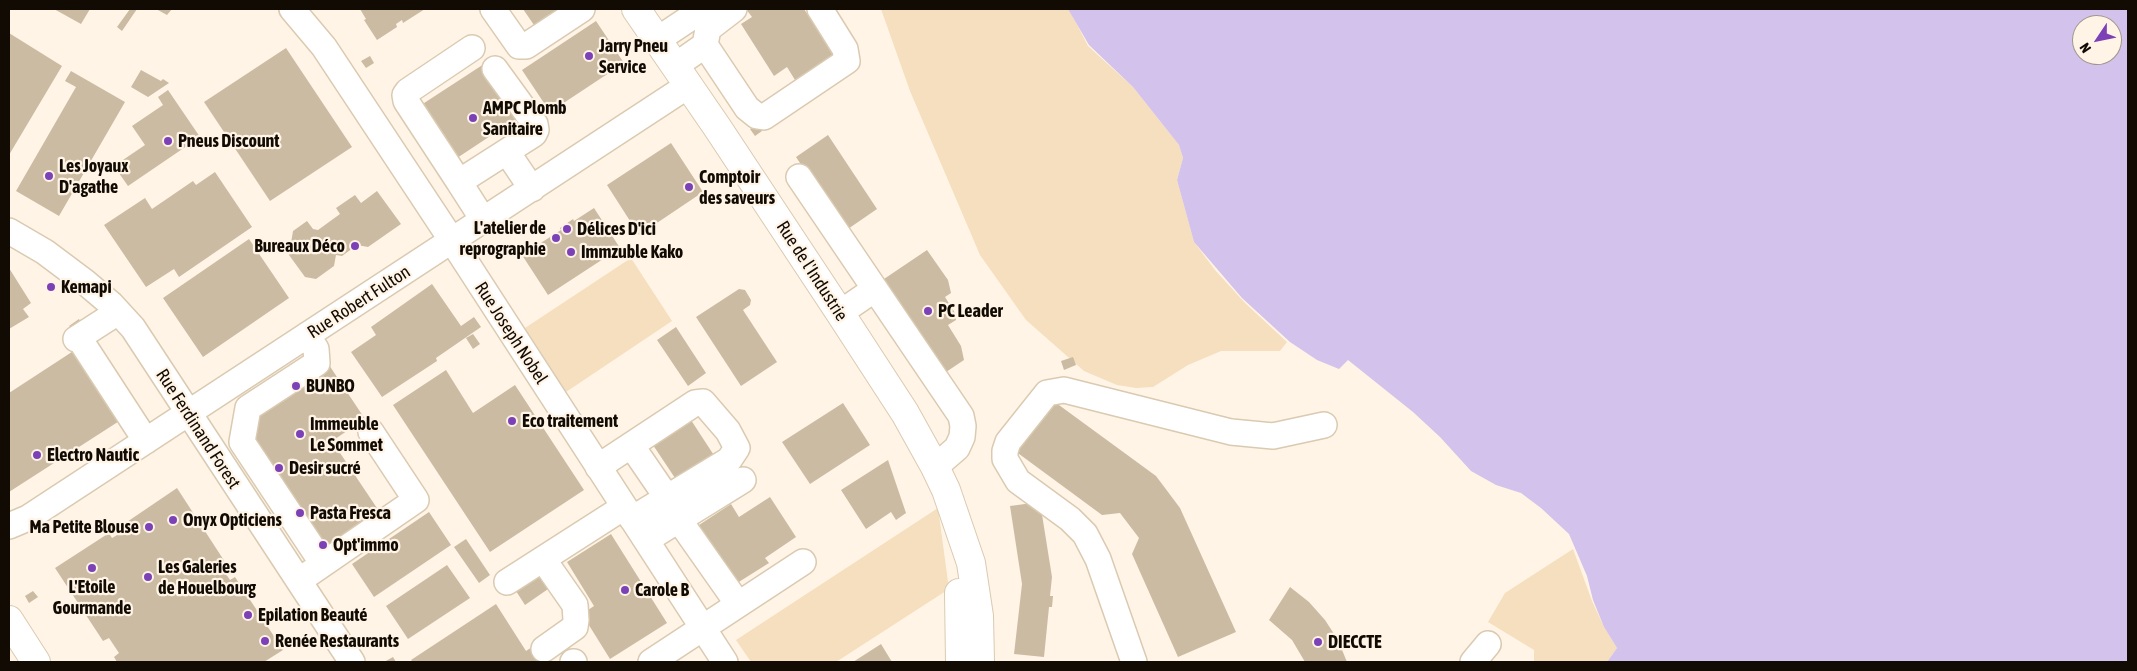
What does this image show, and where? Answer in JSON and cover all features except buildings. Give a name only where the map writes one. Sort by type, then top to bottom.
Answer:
[{"type":"main road","name":"Rue de l'Industrie","points":[[636,9],[717,127],[840,313],[905,413],[941,478],[971,563],[979,616],[980,662]]},
{"type":"main road","name":"Rue de l'Industrie","points":[[941,478],[958,564],[961,624],[960,662]]},
{"type":"main road","points":[[9,620],[36,662]]},
{"type":"main road","points":[[9,656],[13,662]]},
{"type":"street","name":"Rue Joseph Nobel","points":[[292,9],[324,47],[725,662]]},
{"type":"street","points":[[493,9],[519,46],[526,46],[582,9]]},
{"type":"street","points":[[734,9],[708,29],[705,45],[747,108],[757,116],[764,117],[847,61],[845,49],[820,9]]},
{"type":"street","points":[[657,40],[697,11]]},
{"type":"street","name":"Rue Robert Fulton","points":[[9,544],[18,522],[532,189],[682,76],[705,45]]},
{"type":"street","points":[[472,48],[408,91],[405,95],[406,101],[484,221]]},
{"type":"street","points":[[460,182],[534,134],[536,130],[535,124],[495,69]]},
{"type":"street","points":[[717,127],[747,108]]},
{"type":"street","points":[[507,152],[532,189]]},
{"type":"street","points":[[798,177],[961,416],[963,426],[962,438],[941,478]]},
{"type":"street","name":"Rue Ferdinand Forest","points":[[9,231],[45,252],[85,282],[133,328],[352,662]]},
{"type":"street","points":[[840,313],[875,288]]},
{"type":"street","points":[[118,312],[78,338],[146,440]]},
{"type":"street","points":[[307,335],[316,350],[316,363],[248,408],[242,442],[323,564]]},
{"type":"street","points":[[1134,662],[1098,559],[1085,534],[1070,519],[1018,481],[1005,459],[1008,442],[1047,393],[1064,390],[1231,432],[1273,436],[1324,425]]},
{"type":"street","points":[[598,467],[695,403],[703,402],[728,431],[737,448],[729,460],[674,509],[646,540]]},
{"type":"street","points":[[298,582],[416,500],[371,432]]},
{"type":"street","points":[[631,445],[738,604]]},
{"type":"street","points":[[507,582],[543,559],[628,513],[674,509],[743,480]]},
{"type":"street","points":[[543,559],[575,605],[576,620],[576,627],[544,649]]},
{"type":"street","points":[[651,662],[803,562]]},
{"type":"shaded area","points":[[881,9],[1069,9],[1088,46],[1133,87],[1179,145],[1183,158],[1177,180],[1194,242],[1215,270],[1245,303],[1287,342],[1280,351],[1221,351],[1188,365],[1153,387],[1136,388],[1117,385],[1084,371],[1026,320],[980,255],[910,91]]},
{"type":"shaded area","points":[[1068,9],[2128,9],[2128,662],[1607,662],[1617,648],[1604,627],[1593,600],[1587,576],[1569,534],[1541,508],[1521,493],[1496,485],[1471,471],[1440,437],[1413,412],[1348,360],[1339,369],[1317,360],[1290,342],[1242,298],[1194,242],[1177,180],[1183,158],[1179,145],[1133,87],[1089,45]]},
{"type":"shaded area","points":[[631,258],[672,321],[566,392],[525,328]]},
{"type":"shaded area","points":[[938,508],[949,589],[836,662],[751,662],[736,640]]},
{"type":"shaded area","points":[[1573,549],[1592,601],[1604,627],[1617,648],[1607,662],[1534,662],[1534,650],[1488,622],[1505,593]]},
{"type":"place","name":"Jarry Pneu Service","points":[[589,56]]},
{"type":"place","name":"AMPC Plomb Sanitaire","points":[[473,118]]},
{"type":"place","name":"Pneus Discount","points":[[168,141]]},
{"type":"place","name":"Les Joyaux D'agathe","points":[[49,176]]},
{"type":"place","name":"Comptoir des saveurs","points":[[689,187]]},
{"type":"place","name":"Délices D'ici","points":[[567,229]]},
{"type":"place","name":"L'atelier de reprographie","points":[[556,238]]},
{"type":"place","name":"Bureaux Déco","points":[[355,246]]},
{"type":"place","name":"Immzuble Kako","points":[[571,252]]},
{"type":"place","name":"Kemapi","points":[[51,287]]},
{"type":"place","name":"PC Leader","points":[[928,311]]},
{"type":"place","name":"BUNBO","points":[[296,386]]},
{"type":"place","name":"Eco traitement","points":[[512,421]]},
{"type":"place","name":"Immeuble Le Sommet","points":[[300,434]]},
{"type":"place","name":"Electro Nautic","points":[[37,455]]},
{"type":"place","name":"Desir sucré","points":[[279,468]]},
{"type":"place","name":"Pasta Fresca","points":[[300,513]]},
{"type":"place","name":"Onyx Opticiens","points":[[173,520]]},
{"type":"place","name":"Ma Petite Blouse","points":[[149,527]]},
{"type":"place","name":"Opt'immo","points":[[323,545]]},
{"type":"place","name":"L'Etoile Gourmande","points":[[92,568]]},
{"type":"place","name":"Les Galeries de Houelbourg","points":[[148,577]]},
{"type":"place","name":"Carole B","points":[[625,590]]},
{"type":"place","name":"Epilation Beauté","points":[[248,615]]},
{"type":"place","name":"Renée Restaurants","points":[[265,641]]},
{"type":"place","name":"DIECCTE","points":[[1318,642]]}]
